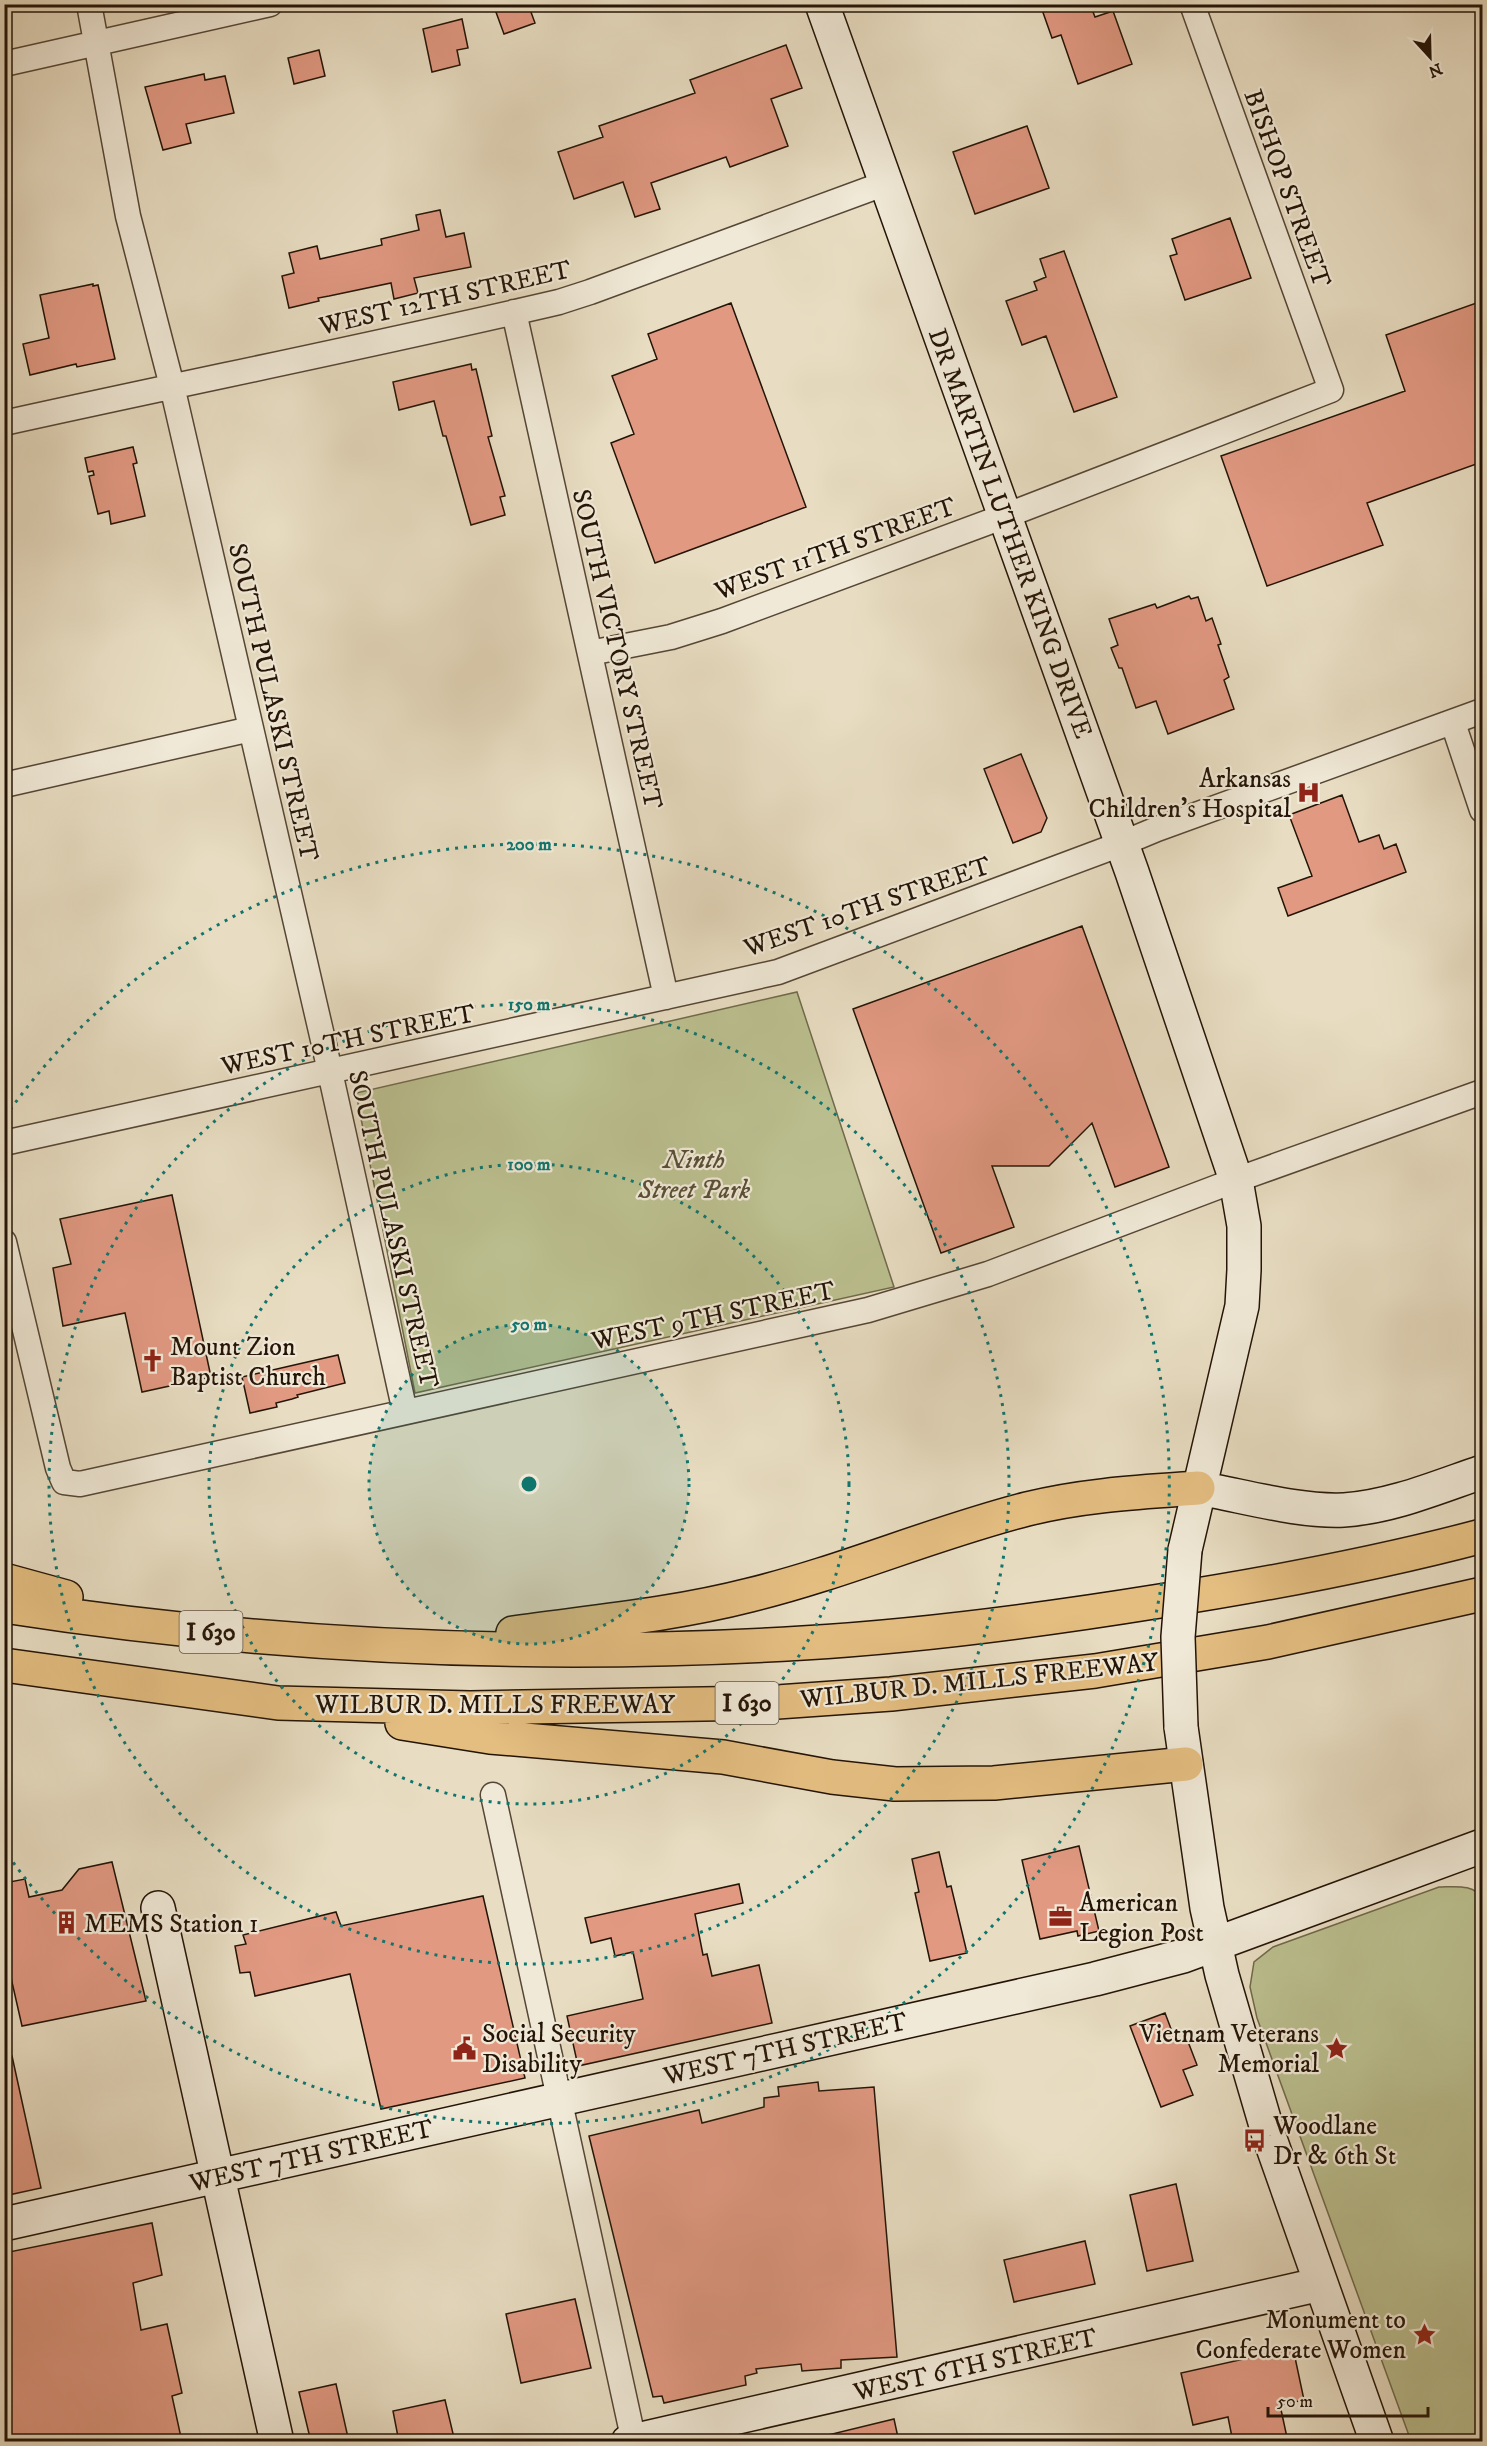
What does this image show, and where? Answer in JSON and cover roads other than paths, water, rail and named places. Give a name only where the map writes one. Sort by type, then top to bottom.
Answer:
[{"type":"highway","points":[[419,1646],[673,1612],[804,1580],[933,1536],[1029,1509],[1096,1495],[1198,1488]]},
{"type":"highway","name":"WILBUR D. MILLS FREEWAY","points":[[4,1606],[94,1620],[189,1630],[419,1646],[532,1650],[700,1648],[807,1643],[979,1627],[1102,1611],[1347,1569],[1482,1536]]},
{"type":"highway","points":[[4,1580],[189,1630]]},
{"type":"highway","name":"WILBUR D. MILLS FREEWAY","points":[[4,1665],[278,1703],[481,1708],[764,1703],[891,1694],[1141,1664],[1348,1626],[1482,1594]]},
{"type":"highway","points":[[4,1675],[58,1673]]},
{"type":"highway","points":[[278,1703],[490,1737],[723,1757],[832,1776],[895,1784],[994,1783],[1186,1764]]},
{"type":"street","name":"SOUTH PULASKI STREET","points":[[90,4],[128,216],[172,386],[330,1072],[405,1412]]},
{"type":"street","points":[[4,64],[270,4]]},
{"type":"street","name":"DR MARTIN LUTHER KING DRIVE","points":[[822,4],[1121,844],[1236,1180],[1244,1226],[1242,1306],[1239,1327],[1198,1488],[1185,1550],[1178,1637],[1181,1727],[1207,1908],[1254,2088],[1377,2442]]},
{"type":"street","name":"BISHOP STREET","points":[[1192,4],[1330,390]]},
{"type":"street","name":"WEST 12TH STREET","points":[[4,423],[344,351],[590,292],[886,183]]},
{"type":"street","name":"SOUTH VICTORY STREET","points":[[514,312],[666,997]]},
{"type":"street","name":"WEST 11TH STREET","points":[[590,653],[671,637],[722,621],[1005,516],[1330,390]]},
{"type":"street","name":"WEST 10TH STREET","points":[[4,1143],[778,972],[818,959],[1157,829],[1482,711]]},
{"type":"street","points":[[1453,723],[1482,810]]},
{"type":"street","points":[[4,785],[251,729]]},
{"type":"street","name":"WEST 9TH STREET","points":[[4,1242],[58,1468],[64,1482],[80,1484],[868,1310],[988,1274],[1236,1180],[1482,1092]]},
{"type":"street","points":[[1198,1488],[1321,1509],[1345,1509],[1406,1497],[1482,1472]]},
{"type":"street","points":[[494,1795],[632,2441]]},
{"type":"street","name":"WEST 7TH STREET","points":[[4,2224],[1095,1979],[1183,1956],[1317,1905],[1481,1852]]},
{"type":"street","points":[[158,1908],[277,2442]]},
{"type":"street","name":"WEST 6TH STREET","points":[[632,2441],[1321,2284]]},
{"type":"place","name":"Arkansas Children's Hospital","points":[[1309,793]]},
{"type":"place","name":"Mount Zion Baptist Church","points":[[152,1361]]},
{"type":"place","name":"American Legion Post","points":[[1061,1917]]},
{"type":"place","name":"MEMS Station 1","points":[[66,1923]]},
{"type":"place","name":"Social Security Disability","points":[[464,2048]]},
{"type":"place","name":"Vietnam Veterans Memorial","points":[[1337,2048]]},
{"type":"place","name":"Woodlane Dr & 6th St","points":[[1255,2140]]},
{"type":"place","name":"Monument to Confederate Women","points":[[1424,2334]]},
{"type":"park label","name":"Ninth Street Park","points":[[694,1174]]}]
